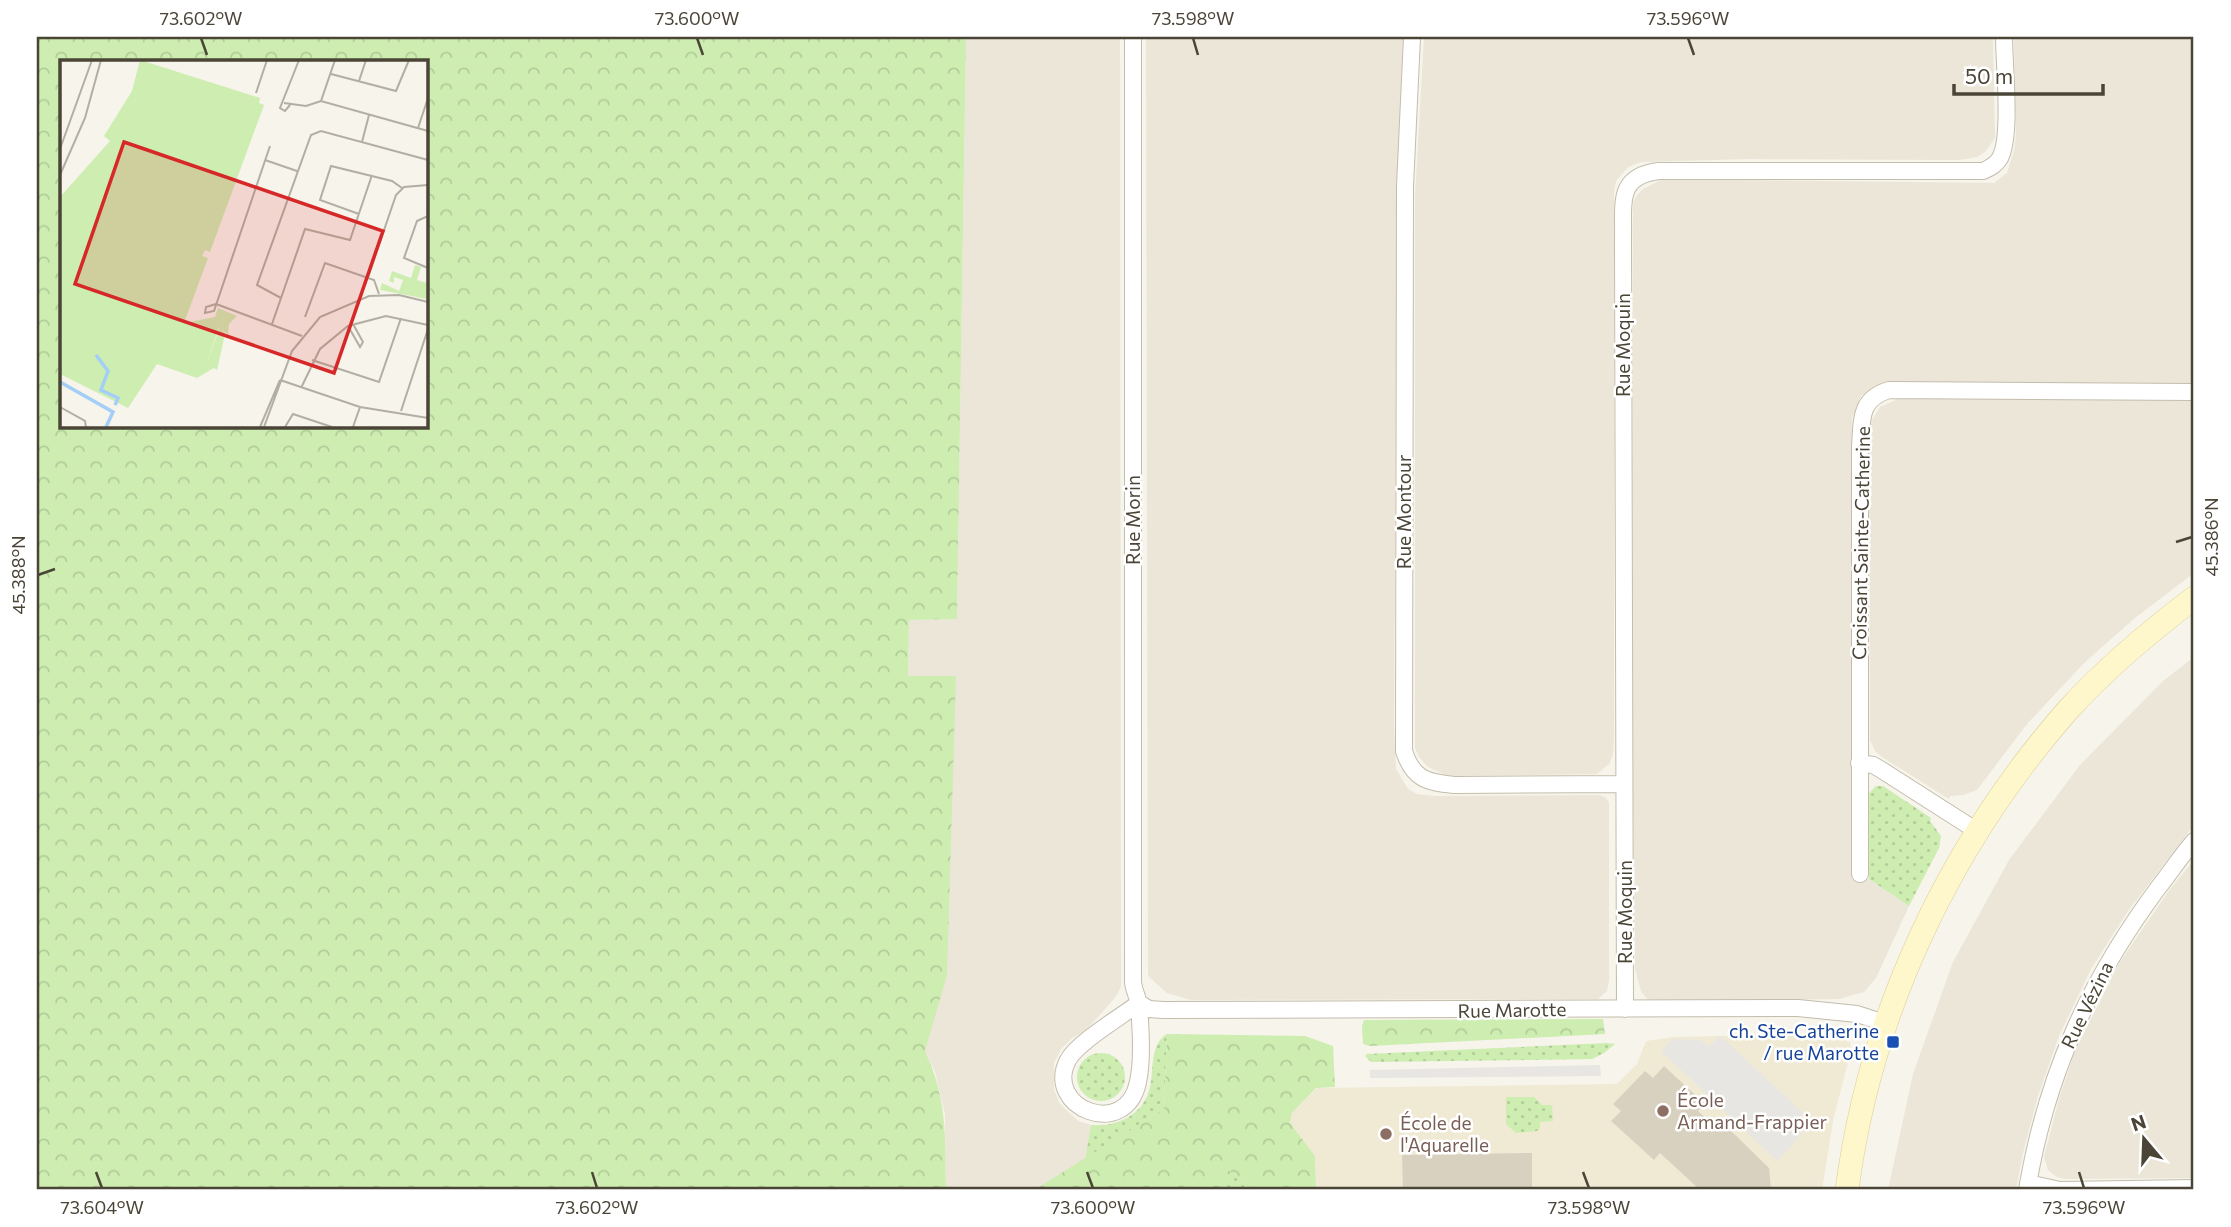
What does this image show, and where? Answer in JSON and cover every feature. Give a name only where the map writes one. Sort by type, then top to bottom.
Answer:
[{"type":"street","name":"Rue Morin","points":[[1133,37],[1132,981],[1139,1003],[1140,1065],[1132,1098],[1122,1108],[1109,1114],[1094,1113],[1079,1107],[1068,1095],[1064,1081],[1070,1058],[1082,1045],[1139,1003]]},
{"type":"street","name":"Rue Montour","points":[[1412,37],[1405,186],[1404,751],[1409,766],[1419,776],[1434,783],[1624,784]]},
{"type":"street","name":"Rue Moquin","points":[[1625,1009],[1625,192],[1637,176],[1659,171],[1983,171],[1999,160],[2005,141],[2004,37]]},
{"type":"street","name":"Croissant Sainte-Catherine","points":[[1860,874],[1860,447],[1866,405],[1872,397],[1889,390],[2194,392]]},
{"type":"street","points":[[1847,1190],[1856,1134],[1885,1023],[1928,920],[1977,831],[2026,761],[2069,709],[2131,649],[2194,598]]},
{"type":"street","points":[[1859,763],[1880,769],[1977,831]]},
{"type":"street","name":"Rue Vézina","points":[[2027,1187],[2035,1146],[2055,1075],[2081,1012],[2122,938],[2194,841]]},
{"type":"street","name":"Rue Marotte","points":[[1139,1003],[1149,1009],[1163,1010],[1813,1009],[1857,1014],[1885,1023]]},
{"type":"street","points":[[2027,1187],[2060,1190],[2194,1188]]},
{"type":"shaded area","points":[[966,37],[1120,37],[1121,986],[1117,995],[1084,1032],[1072,1038],[1061,1049],[1054,1063],[1054,1090],[1060,1104],[1078,1121],[1091,1125],[1085,1159],[1034,1190],[946,1190],[945,1114],[935,1072],[925,1051],[956,676],[908,676],[909,620],[957,619]]},
{"type":"shaded area","points":[[1146,37],[1403,37],[1397,189],[1396,769],[1408,789],[1417,794],[1600,795],[1606,798],[1609,802],[1609,980],[1607,991],[1598,999],[1191,1000],[1167,993],[1148,976]]},
{"type":"shaded area","points":[[1424,37],[1993,37],[1995,138],[1985,152],[1977,157],[1959,160],[1748,159],[1641,162],[1628,167],[1616,181],[1614,735],[1613,755],[1609,764],[1597,774],[1448,776],[1428,767],[1415,748],[1415,196]]},
{"type":"shaded area","points":[[2014,37],[2194,37],[2194,386],[1892,383],[1878,385],[1861,396],[1852,418],[1852,879],[1869,879],[1909,906],[1876,978],[1864,992],[1839,999],[1664,1002],[1647,999],[1641,991],[1635,969],[1632,724],[1633,203],[1643,189],[1663,179],[1994,183],[2007,173],[2014,151]]},
{"type":"shaded area","points":[[1898,399],[2194,401],[2194,573],[2135,618],[2085,662],[2027,724],[1977,790],[1950,796],[1949,799],[1882,757],[1875,751],[1870,740],[1871,422],[1880,407]]},
{"type":"shaded area","points":[[2194,657],[2194,825],[2128,911],[2091,969],[2059,1036],[2038,1096],[2016,1190],[1888,1190],[1913,1074],[1953,962],[2009,860],[2080,765],[2163,681]]},
{"type":"shaded area","points":[[2194,860],[2194,1178],[2057,1177],[2048,1170],[2044,1157],[2076,1048],[2120,962],[2170,889]]},
{"type":"shaded area","name":"École Armand-Frappier","points":[[1798,1034],[1834,1036],[1850,1042],[1851,1050],[1833,1121],[1822,1190],[1316,1190],[1315,1156],[1290,1124],[1292,1113],[1317,1088],[1617,1084],[1637,1064],[1646,1041],[1674,1037]]},
{"type":"shaded area","points":[[1721,1036],[1803,1113],[1793,1126],[1802,1134],[1777,1161],[1661,1051],[1673,1039],[1700,1040],[1709,1046]]},
{"type":"shaded area","points":[[1600,1065],[1601,1076],[1370,1078],[1370,1070]]},
{"type":"green space","points":[[37,37],[966,37],[957,619],[909,620],[908,676],[956,676],[947,975],[925,1051],[938,1086],[941,1103],[946,1190],[37,1190]]},
{"type":"green space","points":[[1876,786],[1883,786],[1931,818],[1930,821],[1941,836],[1939,848],[1909,906],[1869,879],[1869,793]]},
{"type":"green space","points":[[1603,1019],[1605,1034],[1370,1046],[1363,1044],[1364,1020]]},
{"type":"green space","points":[[1167,1034],[1164,1109],[1085,1159],[1091,1125],[1118,1122],[1140,1108],[1151,1084],[1157,1045]]},
{"type":"green space","points":[[1167,1034],[1305,1036],[1333,1046],[1335,1087],[1316,1088],[1292,1113],[1290,1123],[1315,1156],[1316,1190],[1259,1190],[1228,1170],[1227,1190],[1034,1190],[1164,1109]]},
{"type":"green space","points":[[1615,1044],[1592,1059],[1371,1062],[1365,1056],[1367,1054]]},
{"type":"green space","points":[[1101,1053],[1110,1054],[1118,1060],[1124,1068],[1124,1086],[1118,1094],[1110,1100],[1101,1101],[1092,1100],[1084,1094],[1078,1086],[1077,1077],[1078,1068],[1084,1060],[1092,1054]]},
{"type":"green space","points":[[1506,1097],[1534,1097],[1542,1105],[1552,1105],[1553,1121],[1540,1122],[1537,1131],[1516,1133],[1506,1124]]},
{"type":"green space","points":[[1227,1169],[1259,1190],[1227,1190]]},
{"type":"building","points":[[1664,1066],[1705,1104],[1698,1111],[1715,1127],[1726,1126],[1769,1168],[1771,1190],[1700,1190],[1660,1153],[1654,1160],[1611,1121],[1621,1111],[1613,1104],[1645,1071],[1653,1078]]},
{"type":"building","points":[[1532,1153],[1532,1190],[1403,1190],[1402,1155]]},
{"type":"place","name":"ch. Ste-Catherine / rue Marotte","points":[[1893,1042]]},
{"type":"place","name":"École Armand-Frappier","points":[[1663,1111]]},
{"type":"place","name":"École de l'Aquarelle","points":[[1386,1134]]}]
